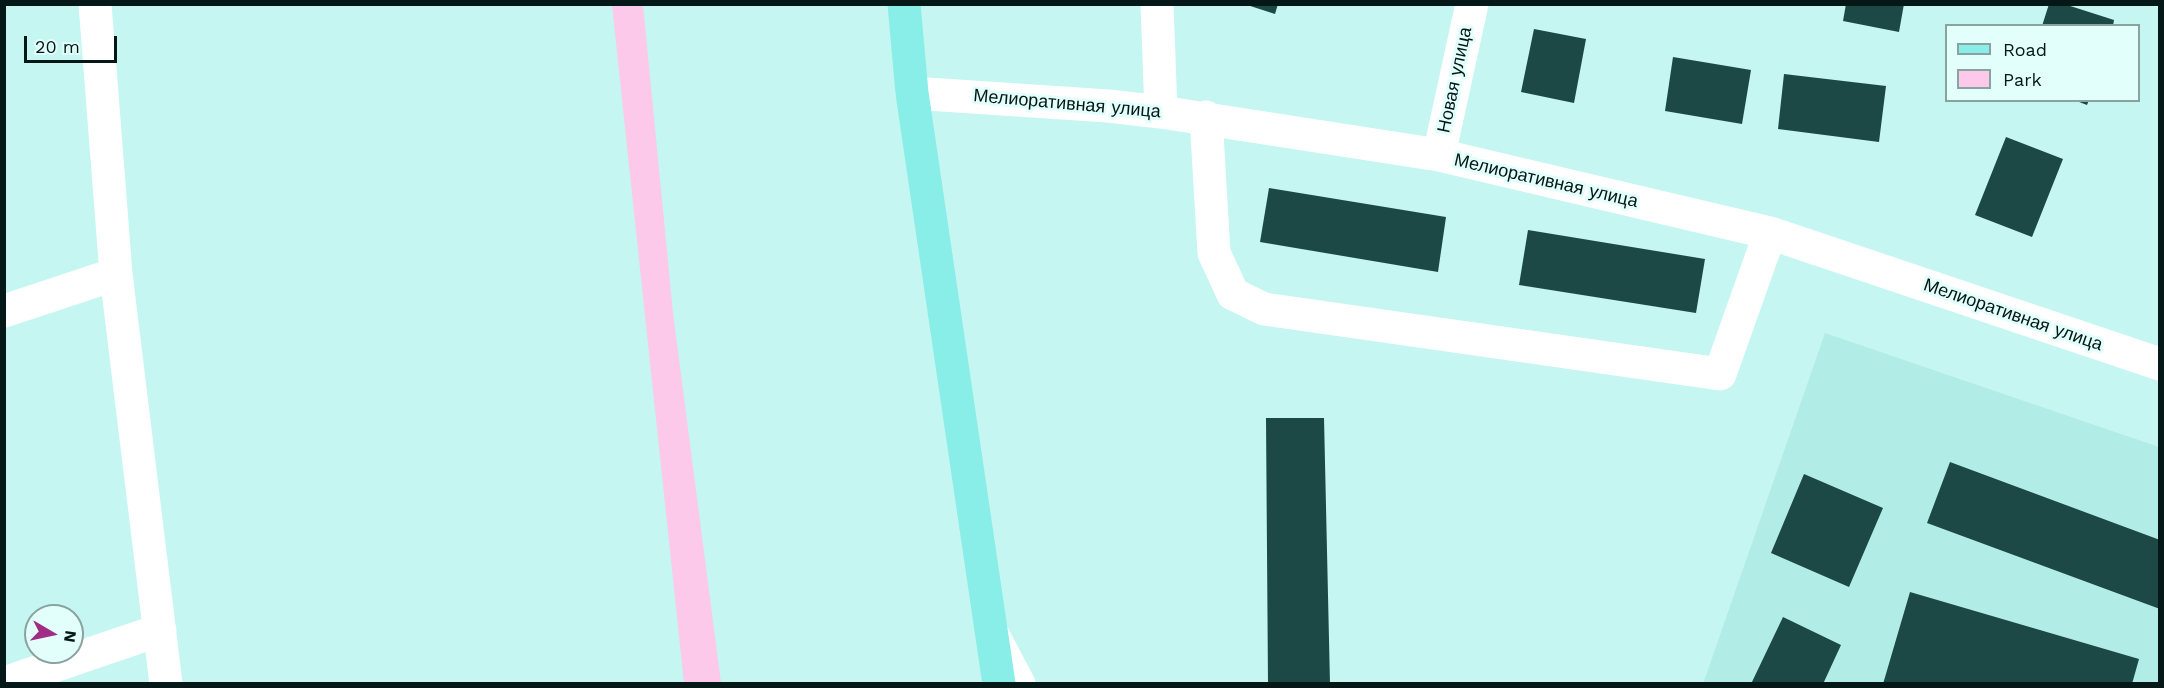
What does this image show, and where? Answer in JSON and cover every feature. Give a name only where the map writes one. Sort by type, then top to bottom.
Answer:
[{"type":"main road","points":[[904,4],[912,93],[999,684]]},
{"type":"street","points":[[95,4],[116,274],[166,684]]},
{"type":"street","points":[[1156,4],[1161,111]]},
{"type":"street","name":"Новая улица","points":[[1439,155],[1472,4]]},
{"type":"street","name":"Мелиоративная улица","points":[[912,93],[1161,111],[1439,155],[1770,233],[2160,364]]},
{"type":"street","points":[[1206,117],[1214,253],[1233,294],[1264,309],[1720,374],[1770,233]]},
{"type":"street","points":[[4,311],[116,274]]},
{"type":"street","points":[[4,683],[160,630]]},
{"type":"street","points":[[991,632],[1019,684]]},
{"type":"shaded area","points":[[1825,333],[2159,447],[2159,683],[1703,684]]},
{"type":"green space","points":[[612,5],[643,5],[673,313],[721,683],[684,683]]},
{"type":"building","points":[[1244,4],[1278,4],[1275,14]]},
{"type":"building","points":[[1846,4],[1904,4],[1899,32],[1843,21]]},
{"type":"building","points":[[2049,4],[2064,4],[2114,20],[2113,24],[2043,24]]},
{"type":"building","points":[[1534,29],[1586,39],[1574,103],[1521,92]]},
{"type":"building","points":[[1673,57],[1751,70],[1742,124],[1665,111]]},
{"type":"building","points":[[1784,74],[1886,86],[1879,142],[1778,129]]},
{"type":"building","points":[[2006,137],[2063,159],[2032,237],[1975,215]]},
{"type":"building","points":[[1269,188],[1446,217],[1438,272],[1260,242]]},
{"type":"building","points":[[1528,230],[1705,259],[1696,313],[1519,285]]},
{"type":"building","points":[[1266,418],[1324,418],[1330,684],[1268,684]]},
{"type":"building","points":[[1950,462],[2160,540],[2160,609],[1927,523]]},
{"type":"building","points":[[1804,474],[1883,508],[1849,587],[1771,553]]},
{"type":"building","points":[[1910,592],[2139,659],[2132,684],[1883,684]]},
{"type":"building","points":[[1783,617],[1841,645],[1823,684],[1751,684]]}]
